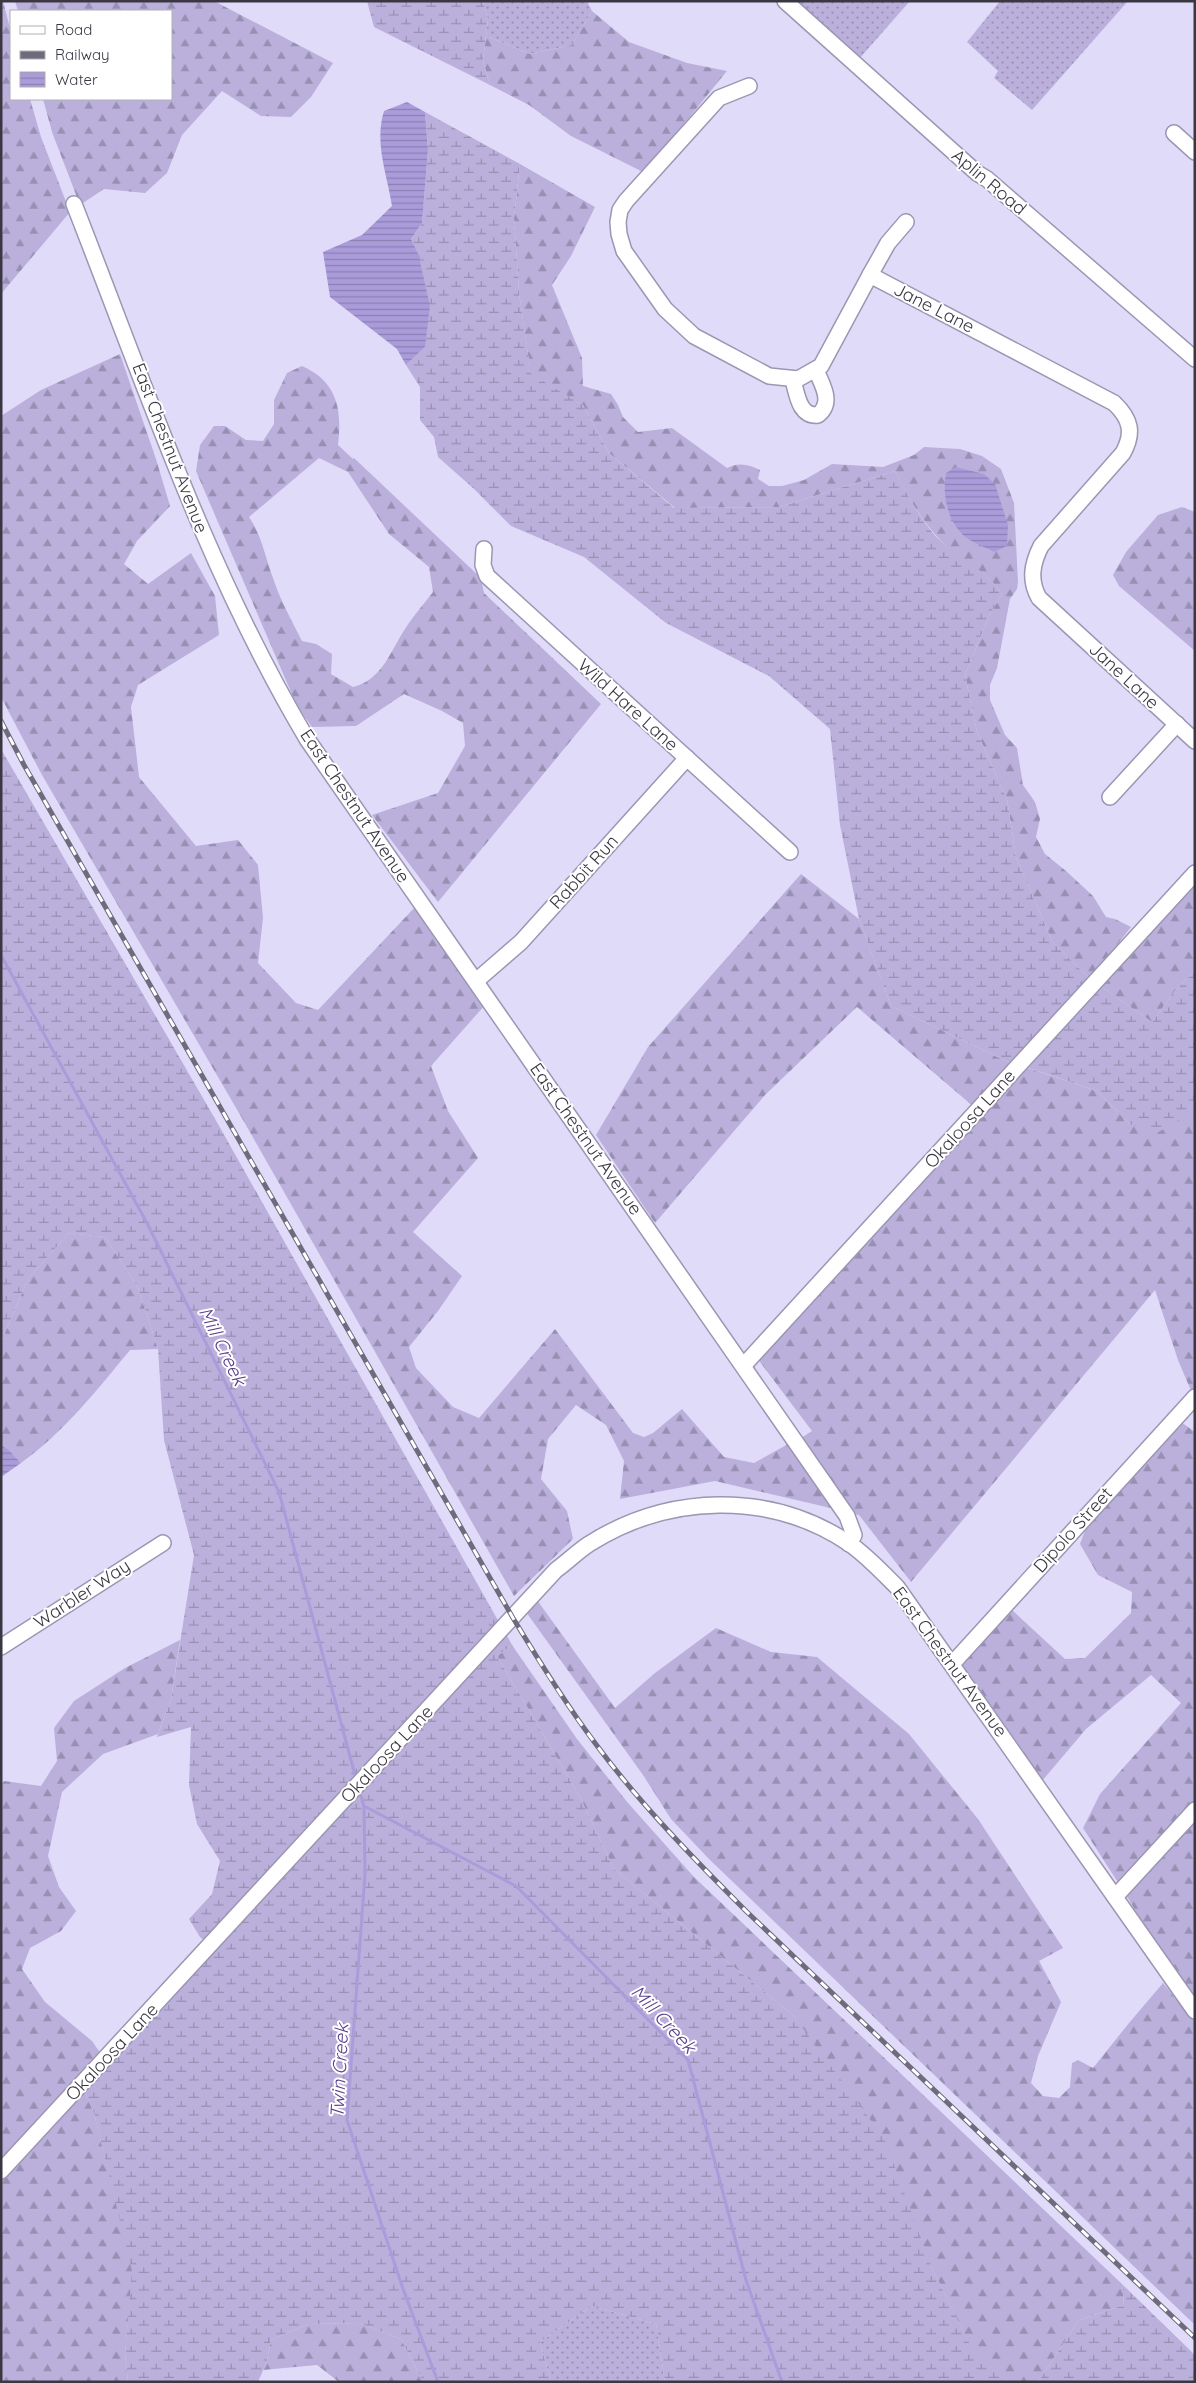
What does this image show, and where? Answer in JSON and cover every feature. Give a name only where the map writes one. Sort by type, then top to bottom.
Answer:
[{"type":"street","name":"Aplin Road","points":[[785,1],[977,173],[987,179],[1195,359]]},
{"type":"street","points":[[749,86],[720,98],[626,201],[620,210],[619,234],[624,251],[665,309],[678,323],[694,336],[769,376],[793,380],[816,370],[821,366],[888,243],[906,222]]},
{"type":"street","points":[[1174,133],[1195,152]]},
{"type":"street","name":"East Chestnut Avenue","points":[[74,204],[214,559],[277,686],[308,739],[847,1516],[854,1535],[849,1544],[872,1561],[897,1587],[953,1663],[1195,2011]]},
{"type":"street","name":"Jane Lane","points":[[870,275],[1102,395],[1123,411],[1130,429],[1129,439],[1123,453],[1041,546],[1036,555],[1032,578],[1040,598],[1195,741]]},
{"type":"street","points":[[793,380],[803,409],[810,415],[818,414],[824,409],[827,398],[816,370]]},
{"type":"street","name":"Wild Hare Lane","points":[[484,549],[484,565],[487,576],[790,852]]},
{"type":"street","points":[[1110,797],[1176,724]]},
{"type":"street","name":"Rabbit Run","points":[[476,981],[521,942],[687,758]]},
{"type":"street","name":"Okaloosa Lane","points":[[744,1365],[1195,873]]},
{"type":"street","name":"Dipolo Street","points":[[953,1663],[1195,1397]]},
{"type":"street","name":"Okaloosa Lane","points":[[1,2171],[556,1570],[588,1545],[646,1516],[681,1508],[727,1504],[754,1506],[789,1515],[820,1527],[849,1544]]},
{"type":"street","name":"Warbler Way","points":[[1,1647],[163,1543]]},
{"type":"street","points":[[1115,1897],[1195,1810]]},
{"type":"green space","points":[[1,1],[3,1],[10,28],[10,100],[30,100],[41,137],[70,212],[1,294]]},
{"type":"green space","points":[[15,1],[214,1],[333,63],[311,97],[291,117],[261,116],[222,91],[182,135],[167,173],[145,193],[104,189],[80,205],[52,132],[43,100],[172,100],[172,10],[18,10]]},
{"type":"green space","points":[[367,1],[483,1],[488,20],[483,61],[490,85],[374,27]]},
{"type":"green space","points":[[483,1],[587,1],[592,11],[572,45],[530,54],[486,36],[488,20]]},
{"type":"green space","points":[[795,1],[910,1],[859,59]]},
{"type":"green space","points":[[1000,1],[1128,1],[1032,110],[994,78],[998,71],[967,42]]},
{"type":"green space","points":[[592,11],[629,42],[687,63],[727,71],[648,168],[647,174],[571,136],[529,105],[490,85],[483,61],[486,36],[530,54],[572,45]]},
{"type":"green space","points":[[425,112],[520,164],[514,218],[519,293],[531,374],[583,405],[609,453],[674,508],[779,507],[895,471],[916,510],[930,530],[951,550],[990,579],[1002,594],[990,614],[965,675],[977,732],[1007,799],[1016,857],[1052,941],[1090,979],[1012,1064],[891,1006],[859,919],[840,825],[830,729],[769,676],[666,623],[584,557],[511,526],[473,488],[438,457],[434,437],[420,420],[420,387],[406,365],[425,347],[418,253],[411,239],[422,223],[428,150]]},
{"type":"green space","points":[[520,164],[595,207],[571,256],[552,285],[582,358],[583,386],[611,394],[623,417],[638,432],[672,428],[727,468],[744,464],[760,470],[758,479],[769,486],[782,486],[804,480],[832,464],[883,467],[914,455],[924,447],[960,449],[982,456],[1001,469],[1014,503],[1018,582],[1017,589],[1010,599],[997,668],[990,685],[990,700],[1005,735],[1017,748],[1023,785],[1035,802],[1040,819],[1036,837],[1045,854],[1093,896],[1106,917],[1131,927],[1090,979],[1052,941],[1016,857],[1007,799],[977,732],[965,675],[990,614],[1002,594],[989,578],[948,548],[927,525],[915,508],[895,471],[779,507],[675,508],[609,453],[583,405],[531,375],[519,293],[514,218]]},
{"type":"green space","points":[[120,354],[170,506],[137,541],[124,564],[148,584],[191,553],[215,596],[219,635],[138,685],[131,707],[139,777],[196,846],[238,840],[258,865],[263,918],[258,963],[296,1003],[318,1010],[416,906],[485,1005],[431,1066],[448,1111],[478,1158],[413,1232],[462,1276],[438,1311],[409,1347],[416,1368],[453,1407],[479,1418],[555,1329],[633,1433],[644,1437],[653,1433],[682,1409],[724,1457],[754,1463],[790,1443],[835,1509],[715,1481],[620,1499],[624,1461],[606,1425],[576,1405],[548,1439],[541,1479],[567,1511],[573,1539],[514,1596],[239,1113],[42,775],[1,697],[1,416],[41,390]]},
{"type":"green space","points":[[302,366],[323,380],[335,398],[338,409],[338,445],[481,578],[484,593],[601,704],[438,902],[372,815],[438,793],[465,746],[463,723],[442,711],[404,694],[356,726],[312,727],[297,706],[196,471],[200,445],[214,426],[225,426],[246,440],[263,441],[274,424],[274,400],[287,373]],"holes":[[[319,458],[348,472],[389,534],[429,567],[433,592],[408,624],[390,656],[378,672],[363,683],[353,687],[331,674],[332,654],[316,644],[302,641],[279,594],[260,539],[249,517]]]},
{"type":"green space","points":[[1182,507],[1195,512],[1195,651],[1119,586],[1113,575],[1126,552],[1158,515]]},
{"type":"green space","points":[[1,749],[218,1124],[500,1624],[206,1942],[200,1937],[189,1919],[212,1894],[220,1861],[197,1824],[189,1785],[191,1727],[157,1737],[171,1699],[194,1555],[164,1440],[158,1349],[138,1288],[105,1237],[69,1233],[28,1279],[1,1342]]},
{"type":"green space","points":[[801,874],[859,919],[891,1006],[1012,1064],[974,1107],[857,1007],[765,1095],[655,1223],[596,1135],[648,1047]]},
{"type":"green space","points":[[1195,881],[1195,971],[1175,991],[1152,1022],[1099,985]]},
{"type":"green space","points":[[1195,971],[1195,1115],[1191,1113],[1157,1133],[1130,1124],[1097,1091],[1029,1068],[1025,1072],[1099,985],[1152,1022],[1175,991]]},
{"type":"green space","points":[[1028,1068],[1097,1091],[1130,1124],[1191,1113],[1195,1115],[1195,1389],[1192,1393],[1178,1360],[1155,1290],[911,1582],[859,1515],[853,1514],[801,1438],[812,1431],[757,1358],[962,1136]]},
{"type":"green space","points":[[69,1233],[105,1237],[138,1288],[158,1349],[130,1350],[66,1424],[21,1463],[8,1449],[1,1445],[1,1342],[28,1279]]},
{"type":"green space","points":[[1181,1422],[1195,1432],[1195,1802],[1119,1884],[1083,1828],[1100,1794],[1181,1703],[1151,1675],[1086,1729],[1042,1781],[962,1666],[1011,1609],[1065,1659],[1085,1658],[1131,1613],[1132,1592],[1098,1575],[1080,1544],[1089,1520]]},
{"type":"green space","points":[[537,1600],[615,1708],[655,1673],[716,1628],[771,1652],[817,1657],[909,1734],[978,1819],[1063,1948],[1039,1961],[1061,2002],[1038,2056],[1031,2083],[1043,2096],[1059,2098],[1070,2087],[1072,2063],[1078,2060],[1093,2068],[1163,1983],[1195,2022],[1195,2325],[709,1859],[671,1819],[643,1775],[526,1612]]},
{"type":"green space","points":[[506,1634],[512,1645],[497,1656],[580,1797],[614,1869],[794,2016],[884,2138],[932,2268],[978,2361],[1011,2382],[665,2382],[656,2324],[592,2306],[540,2342],[551,2382],[423,2382],[401,2339],[359,2323],[308,2324],[271,2340],[267,2361],[258,2382],[128,2382],[125,2353],[132,2271],[94,2113],[84,2090]]},
{"type":"green space","points":[[180,1640],[171,1699],[158,1734],[103,1754],[62,1792],[48,1856],[59,1887],[76,1911],[61,1931],[30,1948],[22,1969],[45,2002],[92,2041],[101,2054],[1,2163],[1,1785],[4,1781],[41,1786],[57,1761],[54,1728],[74,1701],[125,1668]]},
{"type":"green space","points":[[512,1645],[577,1739],[628,1803],[694,1877],[1122,2284],[1124,2305],[1079,2320],[1038,2382],[1011,2382],[978,2362],[932,2268],[794,2016],[614,1869],[580,1797],[497,1656]]},
{"type":"green space","points":[[1195,1818],[1195,2001],[1153,1941],[1125,1893]]},
{"type":"green space","points":[[84,2090],[94,2113],[133,2271],[125,2353],[128,2382],[1,2382],[1,2179]]},
{"type":"green space","points":[[1122,2284],[1195,2355],[1195,2382],[1038,2382],[1079,2320],[1124,2305]]},
{"type":"green space","points":[[592,2306],[656,2324],[665,2382],[551,2382],[540,2342]]},
{"type":"green space","points":[[359,2323],[401,2339],[423,2382],[339,2382],[317,2365],[263,2370],[267,2361],[271,2340],[308,2324]]},
{"type":"water","points":[[407,102],[425,112],[428,150],[422,223],[411,239],[418,253],[430,306],[425,347],[406,365],[397,349],[330,297],[323,252],[362,235],[392,206],[382,158],[381,123],[384,111]]},
{"type":"water","points":[[956,467],[984,474],[995,484],[1008,525],[1007,546],[994,552],[963,535],[953,522],[945,498],[945,481],[946,473]]},
{"type":"water","points":[[1,1445],[8,1449],[21,1463],[1,1477]]},
{"type":"waterway","name":"Mill Creek","points":[[1,955],[148,1225],[279,1492],[355,1775]]},
{"type":"waterway","name":"Twin Creek","points":[[361,1796],[364,1806],[365,1874],[347,2120],[403,2289],[438,2382]]},
{"type":"waterway","name":"Mill Creek","points":[[364,1806],[516,1886],[688,2060],[746,2280],[782,2382]]},
{"type":"railway","points":[[1,721],[24,765],[513,1618],[552,1682],[595,1743],[630,1788],[687,1851],[747,1912],[1195,2338]]}]
